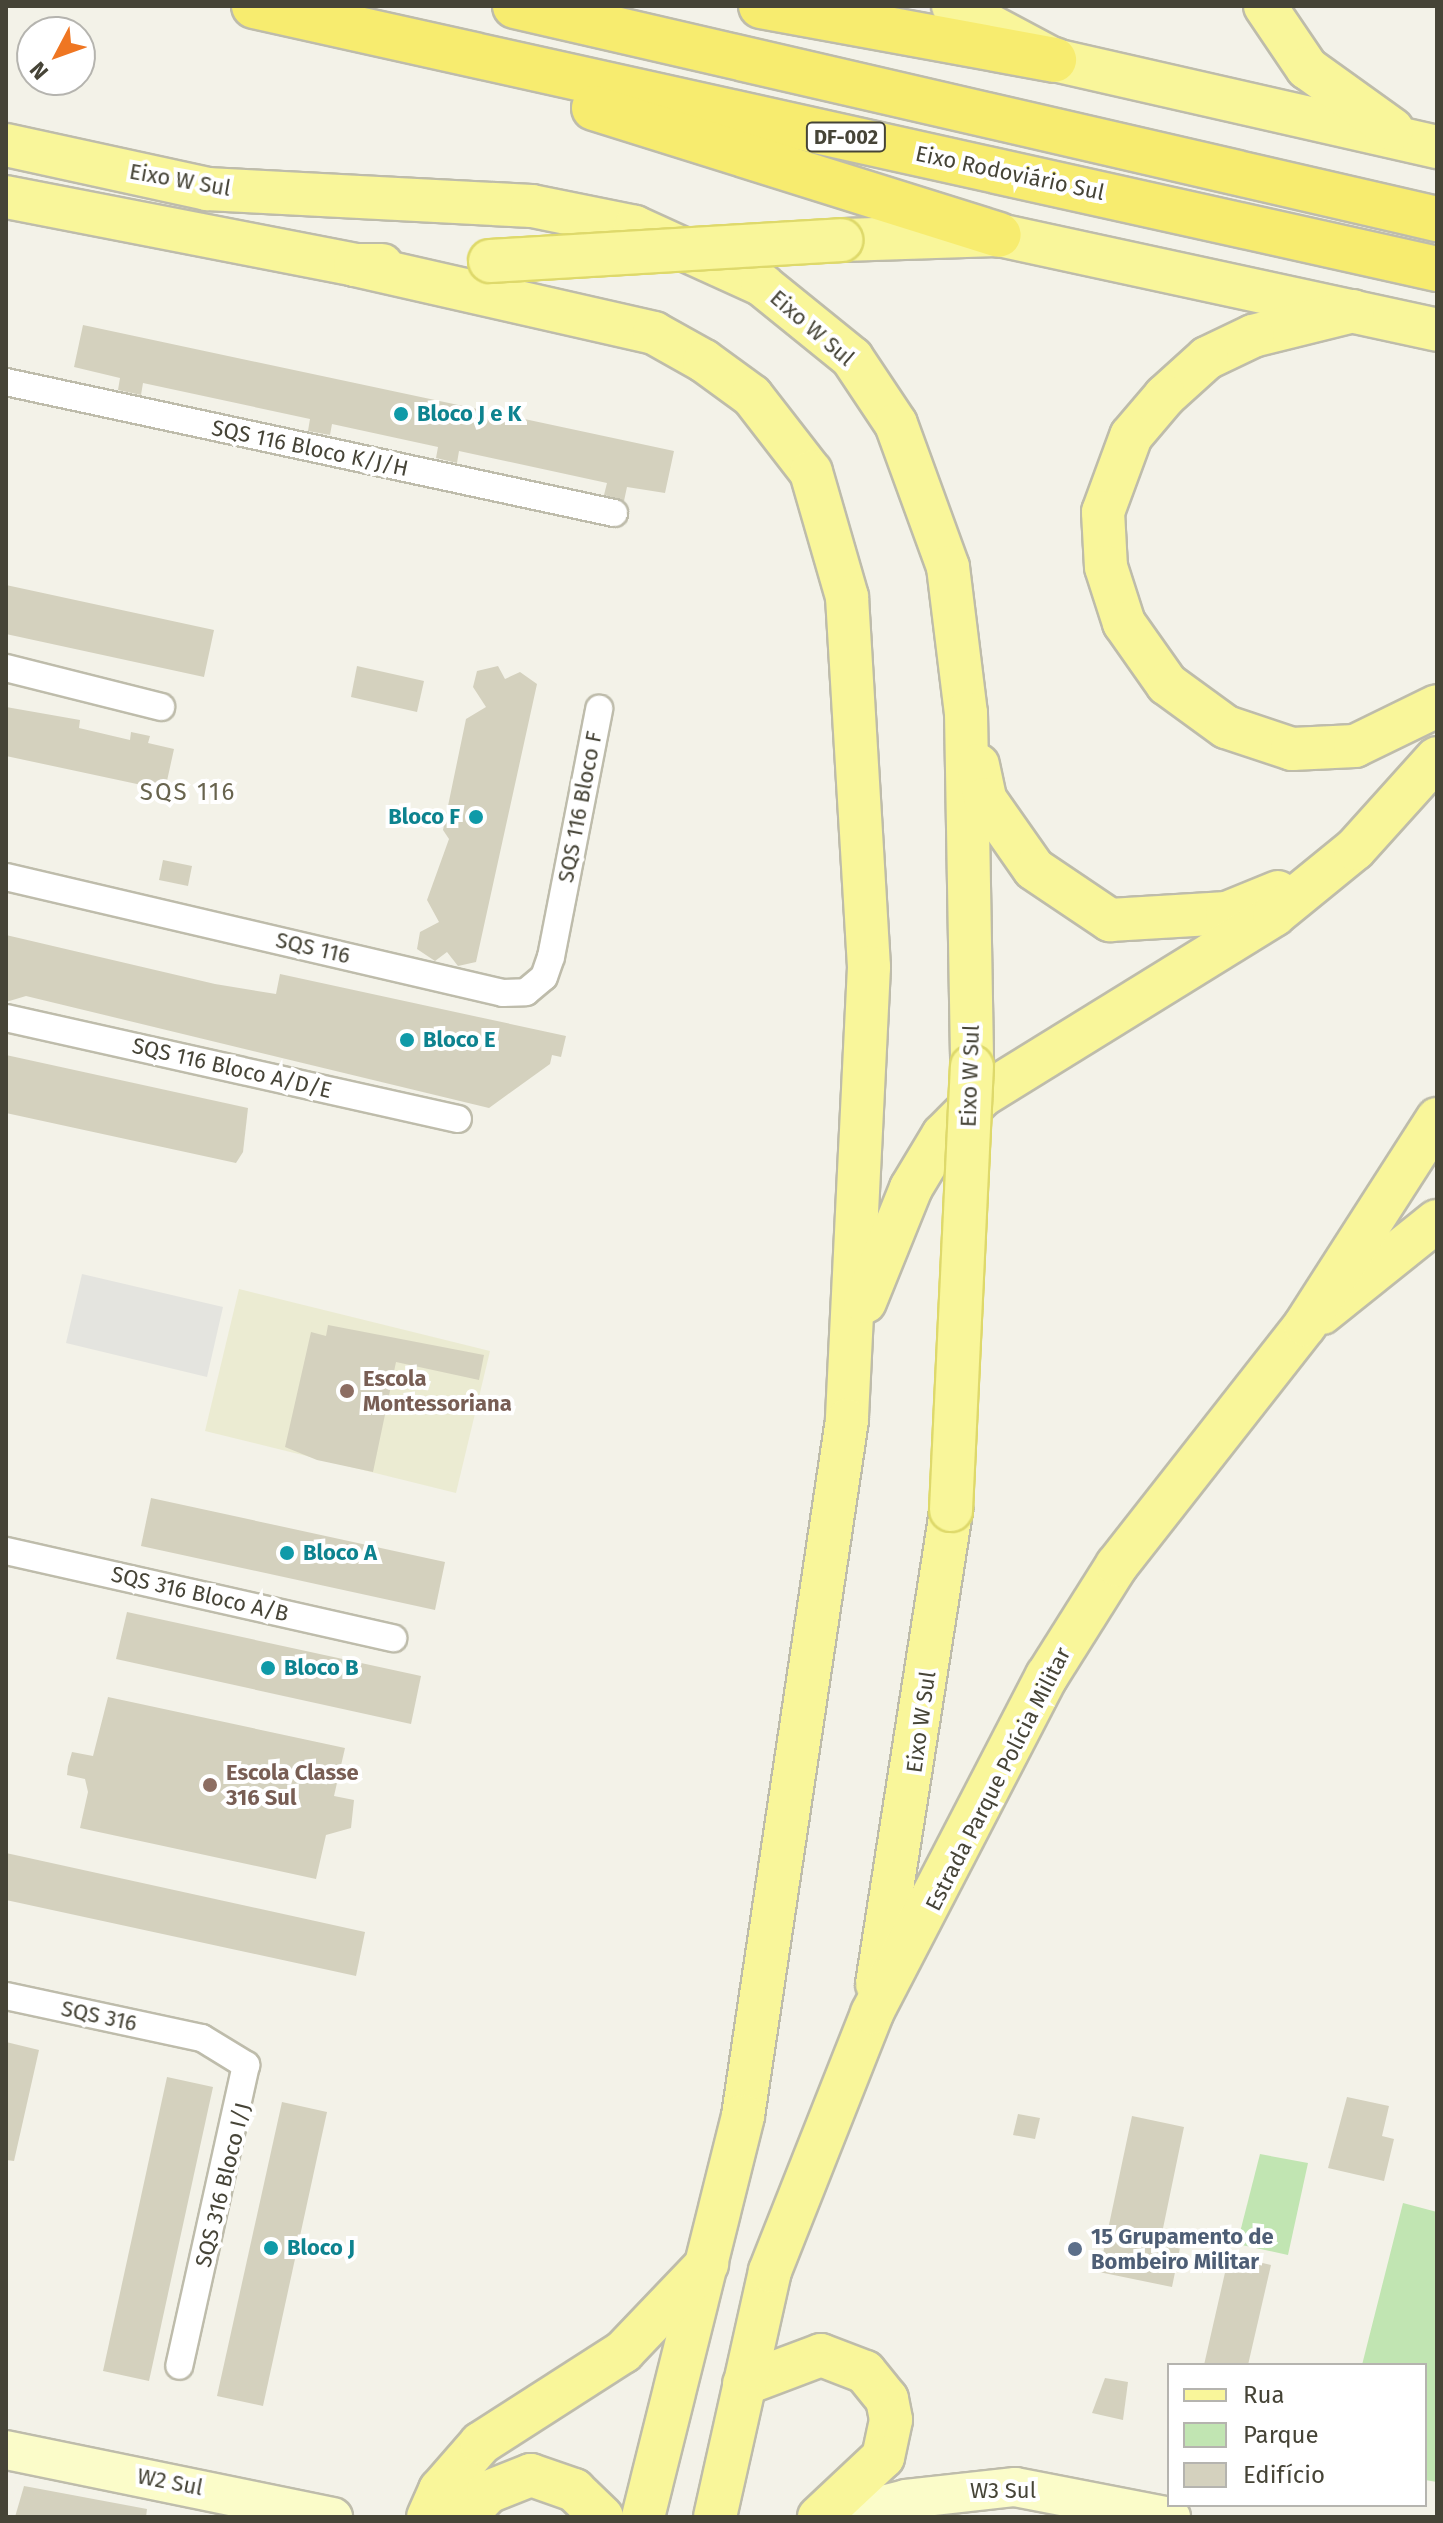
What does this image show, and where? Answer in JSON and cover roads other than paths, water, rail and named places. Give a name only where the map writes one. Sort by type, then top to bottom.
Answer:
[{"type":"highway","name":"Eixo Rodoviário Sul","points":[[254,6],[1437,269]]},
{"type":"highway","name":"DF-002","points":[[515,6],[1437,219]]},
{"type":"highway","points":[[761,6],[1054,60]]},
{"type":"highway","points":[[313,21],[999,235]]},
{"type":"main road","points":[[953,6],[1054,60],[1423,144]]},
{"type":"main road","points":[[1265,6],[1307,68],[1423,144]]},
{"type":"main road","name":"Eixo W Sul","points":[[6,145],[207,189],[532,206],[635,227],[762,285],[852,358],[896,424],[948,567],[966,713],[972,1066],[951,1510],[872,2013]]},
{"type":"main road","points":[[6,197],[355,265],[654,333],[752,396],[811,472],[847,597],[859,733],[869,967],[847,1420],[747,2084],[713,2257],[643,2517]]},
{"type":"main road","points":[[355,265],[999,235],[1437,330]]},
{"type":"main road","points":[[1353,311],[1253,336],[1207,358],[1165,396],[1131,436],[1103,512],[1106,567],[1124,623],[1167,684],[1226,727],[1292,749],[1355,746],[1437,706]]},
{"type":"main road","points":[[966,713],[985,799],[1003,831],[1055,887],[1110,920],[1227,913],[1355,849]]},
{"type":"main road","points":[[851,1349],[911,1188],[943,1135],[973,1105],[1047,1051],[1209,960],[1355,849],[1437,758]]},
{"type":"main road","name":"Estrada Parque Polícia Militar","points":[[715,2517],[770,2271],[872,2013],[1047,1676],[1117,1565],[1294,1339],[1368,1255],[1437,1119]]},
{"type":"main road","points":[[1368,1255],[1437,1221]]},
{"type":"main road","points":[[428,2517],[440,2490],[481,2443],[623,2352],[713,2257]]},
{"type":"main road","points":[[741,2400],[821,2355],[865,2372],[887,2399],[891,2420],[883,2457],[819,2517]]},
{"type":"main road","points":[[464,2517],[488,2492],[531,2475],[574,2490],[602,2517]]},
{"type":"street","name":"SQS 116 Bloco K/J/H","points":[[6,382],[614,513]]},
{"type":"street","points":[[6,668],[161,707]]},
{"type":"street","name":"SQS 116 Bloco F","points":[[561,906],[599,709]]},
{"type":"street","name":"SQS 116","points":[[6,877],[515,994],[544,977],[561,906]]},
{"type":"street","name":"SQS 116 Bloco A/D/E","points":[[6,1018],[458,1119]]},
{"type":"street","name":"SQS 316 Bloco A/B","points":[[6,1551],[393,1638]]},
{"type":"street","name":"SQS 316","points":[[6,1996],[192,2036]]},
{"type":"street","name":"SQS 316 Bloco I/J","points":[[179,2366],[249,2076],[238,2055],[192,2036]]},
{"type":"street","name":"W2 Sul","points":[[6,2450],[333,2517]]},
{"type":"street","name":"W3 Sul","points":[[835,2517],[906,2499],[1015,2487],[1171,2517]]},
{"type":"place","name":"Bloco J e K","points":[[401,414]]},
{"type":"place","name":"Bloco F","points":[[476,817]]},
{"type":"place","name":"Bloco E","points":[[407,1040]]},
{"type":"place","name":"Escola Montessoriana","points":[[347,1391]]},
{"type":"place","name":"Bloco A","points":[[287,1553]]},
{"type":"place","name":"Bloco B","points":[[268,1668]]},
{"type":"place","name":"Escola Classe 316 Sul","points":[[210,1785]]},
{"type":"place","name":"Bloco J","points":[[271,2248]]},
{"type":"place","name":"15 Grupamento de Bombeiro Militar","points":[[1075,2249]]},
{"type":"district","name":"SQS 116","points":[[188,793]]}]
